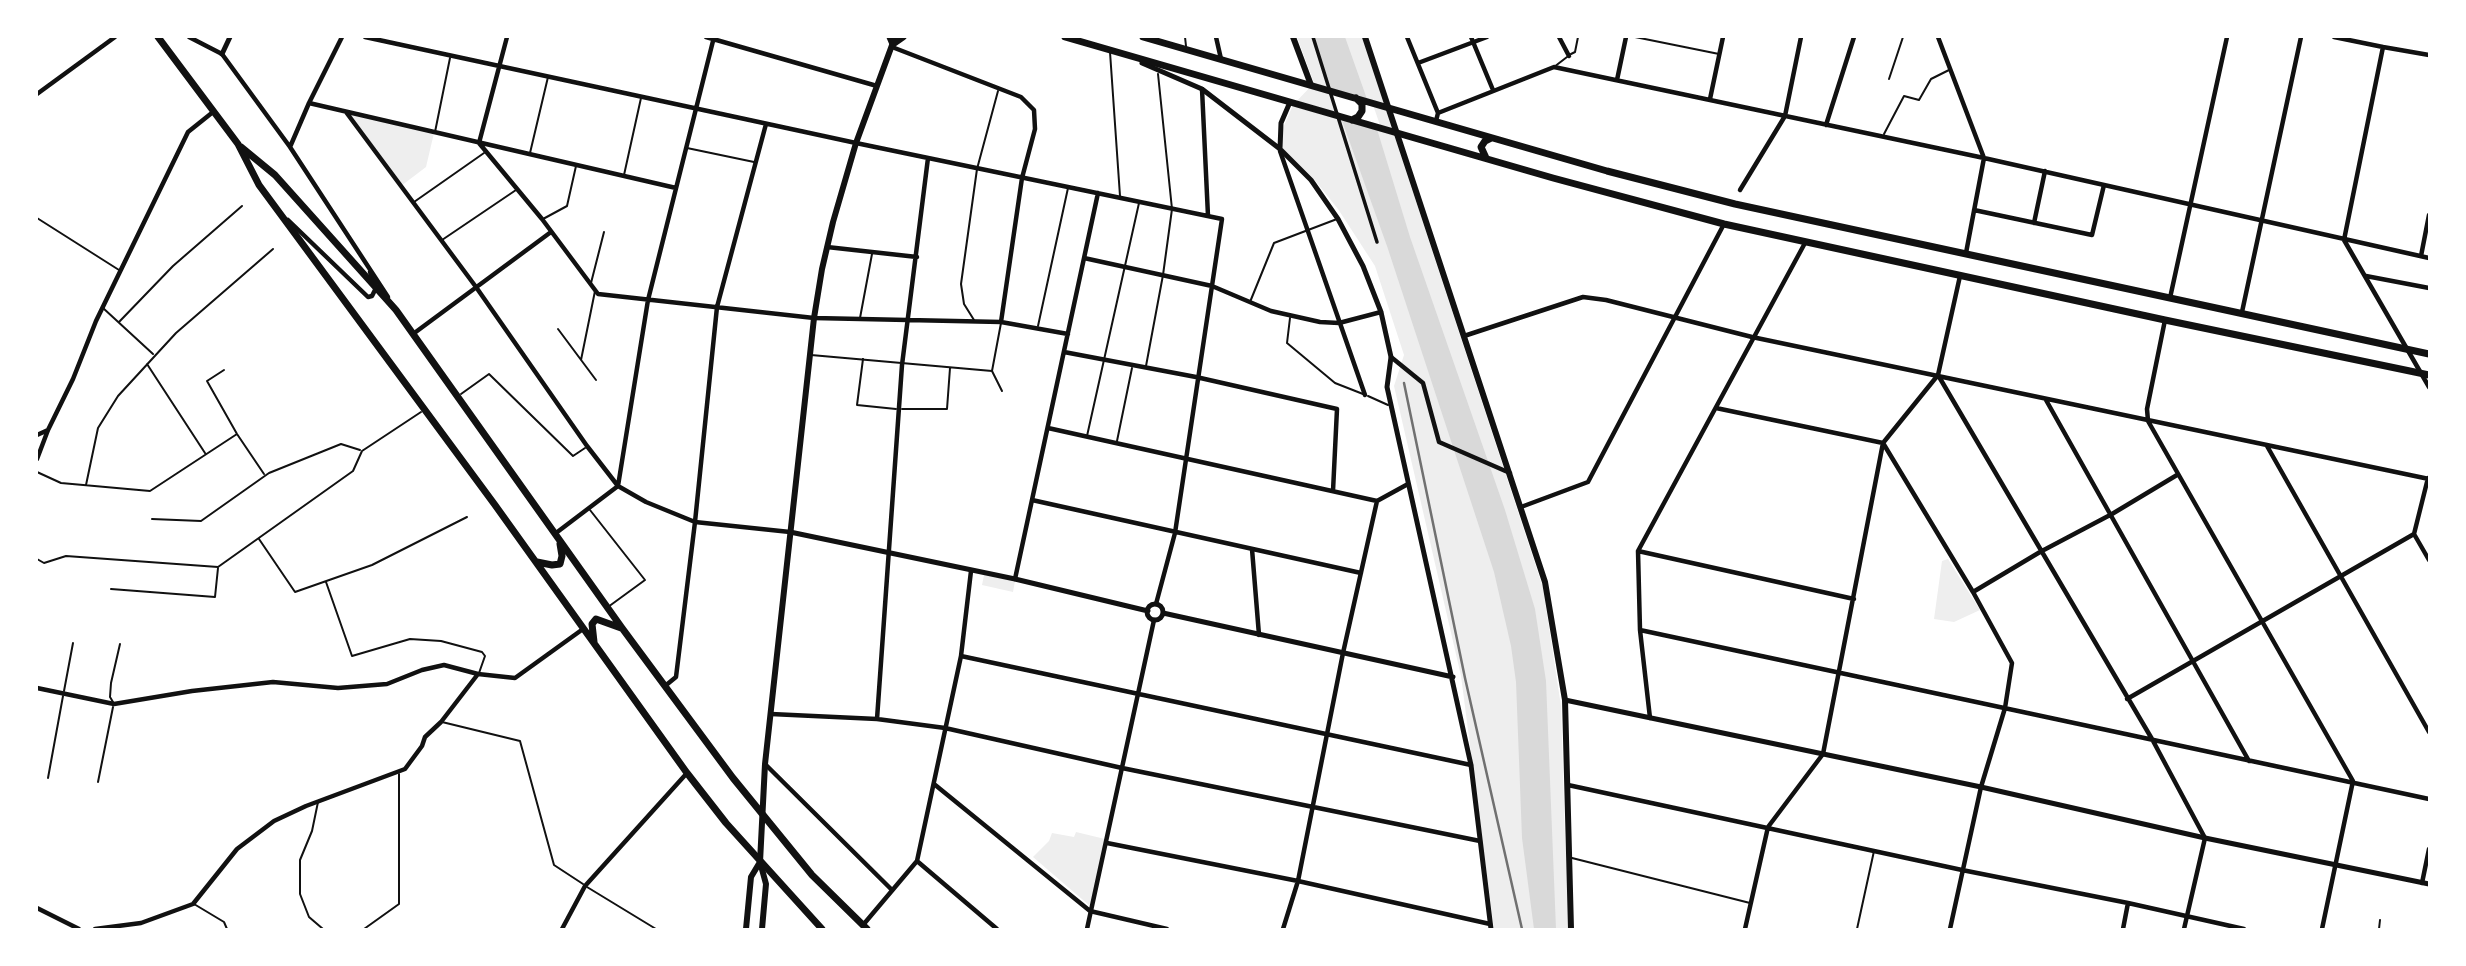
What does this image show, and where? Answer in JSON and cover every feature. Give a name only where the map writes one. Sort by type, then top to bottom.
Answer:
[{"type":"main road","points":[[158,37],[238,144],[259,185],[536,562],[687,774],[726,823],[822,929]]},
{"type":"main road","points":[[762,929],[766,884],[760,862],[765,764],[814,318],[827,246],[856,144],[892,41],[903,37]]},
{"type":"main road","points":[[1065,37],[1724,224],[2425,374]]},
{"type":"main road","points":[[1143,37],[1390,107],[1437,117],[1495,138],[1607,171],[1735,204],[2429,354]]},
{"type":"main road","points":[[1293,37],[1311,85]]},
{"type":"main road","points":[[1365,37],[1545,582],[1565,700],[1572,929]]},
{"type":"main road","points":[[1348,119],[1355,119],[1362,111],[1362,104],[1354,97]]},
{"type":"main road","points":[[1489,159],[1483,155],[1481,148],[1488,139],[1495,138]]},
{"type":"main road","points":[[238,144],[275,175],[396,310],[622,628],[761,815],[813,875],[865,928]]},
{"type":"main road","points":[[536,562],[560,564],[562,556],[557,537]]},
{"type":"main road","points":[[595,645],[592,624],[596,619],[622,628]]},
{"type":"main road","points":[[746,929],[751,877],[760,862]]},
{"type":"street","points":[[37,93],[115,37]]},
{"type":"street","points":[[189,37],[222,54],[290,147],[363,255],[396,310]]},
{"type":"street","points":[[222,54],[230,37]]},
{"type":"street","points":[[290,147],[342,37]]},
{"type":"street","points":[[365,37],[856,144],[1222,219],[1196,377],[1175,533],[1156,604],[1148,611],[1148,615],[1154,620]]},
{"type":"street","points":[[479,143],[507,37]]},
{"type":"street","points":[[706,37],[877,86]]},
{"type":"street","points":[[1216,37],[1221,59]]},
{"type":"street","points":[[1313,37],[1377,242]]},
{"type":"street","points":[[1407,37],[1437,117],[1493,90],[1554,67],[2045,171],[2429,258]]},
{"type":"street","points":[[1418,63],[1472,40],[1487,37]]},
{"type":"street","points":[[1559,37],[1569,55]]},
{"type":"street","points":[[1617,80],[1626,37]]},
{"type":"street","points":[[1710,99],[1723,37]]},
{"type":"street","points":[[1740,190],[1785,116],[1801,37]]},
{"type":"street","points":[[1826,125],[1854,37]]},
{"type":"street","points":[[1938,37],[1984,158],[1966,254]]},
{"type":"street","points":[[2170,298],[2227,37]]},
{"type":"street","points":[[2242,312],[2301,37]]},
{"type":"street","points":[[2334,37],[2429,55]]},
{"type":"street","points":[[557,537],[588,508],[618,486],[648,300],[714,38]]},
{"type":"street","points":[[1472,40],[1493,90]]},
{"type":"street","points":[[892,41],[998,90],[1021,97],[1034,110],[1035,129],[1022,178],[1001,322]]},
{"type":"street","points":[[2383,47],[2344,240],[2408,350],[2425,374],[2429,387]]},
{"type":"street","points":[[1107,843],[1297,881],[1491,926],[1471,765],[1387,387],[1391,357],[1381,312],[1363,267],[1338,219],[1311,180],[1280,149],[1202,89],[1157,68],[1110,51]]},
{"type":"street","points":[[1202,89],[1208,216]]},
{"type":"street","points":[[309,103],[676,188]]},
{"type":"street","points":[[1290,103],[1281,123],[1280,149],[1365,395]]},
{"type":"street","points":[[37,459],[102,307],[188,131],[213,112]]},
{"type":"street","points":[[346,112],[442,240],[618,486],[646,502],[695,522],[790,532],[1015,579],[1148,611]]},
{"type":"street","points":[[665,686],[676,677],[695,522],[716,307],[766,124]]},
{"type":"street","points":[[479,143],[542,219],[598,294],[814,318],[1001,322],[1068,334]]},
{"type":"street","points":[[877,719],[906,320],[917,257],[928,159]]},
{"type":"street","points":[[2034,223],[2045,171]]},
{"type":"street","points":[[1974,210],[2092,235],[2104,185]]},
{"type":"street","points":[[1015,579],[1097,193]]},
{"type":"street","points":[[282,214],[364,295],[372,296],[376,288],[363,255]]},
{"type":"street","points":[[2421,256],[2429,215]]},
{"type":"street","points":[[1521,507],[1588,482],[1724,224]]},
{"type":"street","points":[[413,334],[551,232]]},
{"type":"street","points":[[1650,718],[1640,630],[1638,551],[1805,243]]},
{"type":"street","points":[[827,246],[917,257]]},
{"type":"street","points":[[1084,258],[1212,286],[1290,316],[1320,323],[1339,323],[1381,312]]},
{"type":"street","points":[[2365,275],[2429,288]]},
{"type":"street","points":[[1745,929],[1768,827],[1823,754],[1883,443],[1938,375],[1960,276]]},
{"type":"street","points":[[1464,336],[1583,297],[1606,300],[1752,337],[2428,478],[2414,534],[2429,560]]},
{"type":"street","points":[[2165,320],[2147,410],[2148,421],[2353,781],[2322,929]]},
{"type":"street","points":[[1064,352],[1196,377],[1337,409],[1333,491]]},
{"type":"street","points":[[1391,357],[1423,383],[1439,442],[1510,473]]},
{"type":"street","points":[[1938,375],[2126,699],[2152,739],[2205,838],[2184,929]]},
{"type":"street","points":[[2045,399],[2249,761]]},
{"type":"street","points":[[1716,408],[1883,443],[1973,592],[2012,663],[2005,708],[1981,787],[1950,929]]},
{"type":"street","points":[[1048,428],[1377,500],[1409,483]]},
{"type":"street","points":[[37,435],[48,430]]},
{"type":"street","points":[[2267,446],[2429,732]]},
{"type":"street","points":[[1973,592],[2177,475]]},
{"type":"street","points":[[1032,500],[1361,573]]},
{"type":"street","points":[[1283,929],[1297,881],[1377,500]]},
{"type":"street","points":[[2126,699],[2414,534]]},
{"type":"street","points":[[1252,549],[1259,635]]},
{"type":"street","points":[[1638,551],[1854,599]]},
{"type":"street","points":[[865,928],[917,861],[961,656],[971,571]]},
{"type":"street","points":[[1156,604],[1162,608],[1163,613]]},
{"type":"street","points":[[1163,613],[1453,677]]},
{"type":"street","points":[[1154,620],[1159,619],[1163,613]]},
{"type":"street","points":[[1087,929],[1154,620]]},
{"type":"street","points":[[37,688],[114,704],[192,691],[273,682],[338,688],[387,684],[422,670],[444,665],[478,674],[516,678],[583,629]]},
{"type":"street","points":[[1640,630],[2429,799]]},
{"type":"street","points":[[961,656],[1471,765]]},
{"type":"street","points":[[95,929],[141,923],[194,904],[237,849],[274,821],[318,801],[405,769],[422,746],[425,737],[441,722],[478,674]]},
{"type":"street","points":[[1565,700],[2426,883],[2429,849]]},
{"type":"street","points":[[771,714],[877,719],[945,728],[1122,768],[1480,841]]},
{"type":"street","points":[[765,764],[892,890]]},
{"type":"street","points":[[562,929],[585,886],[687,774]]},
{"type":"street","points":[[934,784],[1090,911],[1167,929]]},
{"type":"street","points":[[1567,785],[1962,870],[2128,902],[2244,929]]},
{"type":"street","points":[[917,861],[997,929]]},
{"type":"street","points":[[2123,929],[2128,902]]},
{"type":"street","points":[[37,908],[79,929]]},
{"type":"lane","points":[[1185,37],[1186,49]]},
{"type":"lane","points":[[1554,67],[1575,52],[1578,37]]},
{"type":"lane","points":[[1635,37],[1720,54]]},
{"type":"lane","points":[[1668,43],[1670,37]]},
{"type":"lane","points":[[1889,79],[1903,37]]},
{"type":"lane","points":[[1110,51],[1120,199]]},
{"type":"lane","points":[[435,132],[451,56]]},
{"type":"lane","points":[[1146,367],[1172,209],[1157,68]]},
{"type":"lane","points":[[1881,138],[1904,96],[1919,100],[1931,79],[1950,70]]},
{"type":"lane","points":[[530,154],[548,76]]},
{"type":"lane","points":[[974,321],[964,304],[961,284],[977,169],[998,90]]},
{"type":"lane","points":[[624,176],[641,97]]},
{"type":"lane","points":[[686,148],[755,162]]},
{"type":"lane","points":[[413,202],[486,152]]},
{"type":"lane","points":[[542,219],[567,206],[576,165]]},
{"type":"lane","points":[[1037,328],[1068,187]]},
{"type":"lane","points":[[442,240],[517,189]]},
{"type":"lane","points":[[1087,436],[1140,202]]},
{"type":"lane","points":[[120,322],[173,266],[242,206]]},
{"type":"lane","points":[[37,218],[120,271]]},
{"type":"lane","points":[[1250,302],[1274,243],[1338,219]]},
{"type":"lane","points":[[590,284],[604,232]]},
{"type":"lane","points":[[86,485],[98,428],[118,396],[154,355],[273,249]]},
{"type":"lane","points":[[860,319],[873,252]]},
{"type":"lane","points":[[581,360],[595,290]]},
{"type":"lane","points":[[102,307],[154,355]]},
{"type":"lane","points":[[1290,316],[1287,343],[1335,383],[1392,407]]},
{"type":"lane","points":[[1001,322],[992,371],[1002,391]]},
{"type":"lane","points":[[558,329],[596,380]]},
{"type":"lane","points":[[810,355],[992,371]]},
{"type":"lane","points":[[863,359],[857,405],[900,409],[947,409],[950,367]]},
{"type":"lane","points":[[147,363],[205,454]]},
{"type":"lane","points":[[1116,442],[1133,364]]},
{"type":"lane","points":[[224,370],[207,381],[237,434],[265,475]]},
{"type":"lane","points":[[457,396],[489,374],[573,456],[587,446]]},
{"type":"lane","points":[[37,559],[44,564],[66,556],[218,567],[353,471],[362,451],[425,410]]},
{"type":"lane","points":[[37,472],[61,483],[150,491],[237,434]]},
{"type":"lane","points":[[152,519],[201,521],[265,475],[341,444],[362,451]]},
{"type":"lane","points":[[588,508],[645,580],[607,607]]},
{"type":"lane","points":[[259,539],[295,592],[372,565],[467,517]]},
{"type":"lane","points":[[111,589],[215,597],[218,567]]},
{"type":"lane","points":[[325,581],[352,656],[410,639],[441,641],[482,652],[485,656],[478,674]]},
{"type":"lane","points":[[48,778],[73,643]]},
{"type":"lane","points":[[99,782],[114,704],[110,697],[111,683],[120,644]]},
{"type":"lane","points":[[441,722],[520,741],[554,865],[656,929]]},
{"type":"lane","points":[[364,929],[399,904],[399,771]]},
{"type":"lane","points":[[318,801],[312,831],[300,860],[300,894],[309,917],[323,929]]},
{"type":"lane","points":[[1857,929],[1875,850]]},
{"type":"lane","points":[[1569,858],[1751,904]]},
{"type":"lane","points":[[194,904],[224,922],[227,929]]},
{"type":"lane","points":[[2379,929],[2380,920]]},
{"type":"shaded area","points":[[1297,37],[1362,37],[1543,588],[1561,706],[1571,929],[1494,929],[1461,676],[1394,386],[1404,355],[1375,266],[1338,209],[1313,178],[1283,149],[1283,128],[1293,105],[1314,83]]},
{"type":"shaded area","points":[[1312,37],[1345,37],[1373,116],[1410,237],[1505,510],[1535,609],[1546,681],[1556,929],[1534,929],[1522,838],[1516,682],[1511,646],[1494,572],[1387,246]]},
{"type":"shaded area","points":[[346,112],[434,133],[426,167],[401,186]]},
{"type":"shaded area","points":[[1948,559],[1980,610],[1954,622],[1934,619],[1942,561]]},
{"type":"shaded area","points":[[984,575],[1015,581],[1013,592],[982,585]]},
{"type":"shaded area","points":[[1076,832],[1105,839],[1090,906],[1033,857],[1049,841],[1052,833],[1074,837]]},
{"type":"pier","points":[[1328,90],[1372,102],[1381,128],[1337,116]]},
{"type":"railway","points":[[1404,383],[1465,678],[1522,929]]}]
